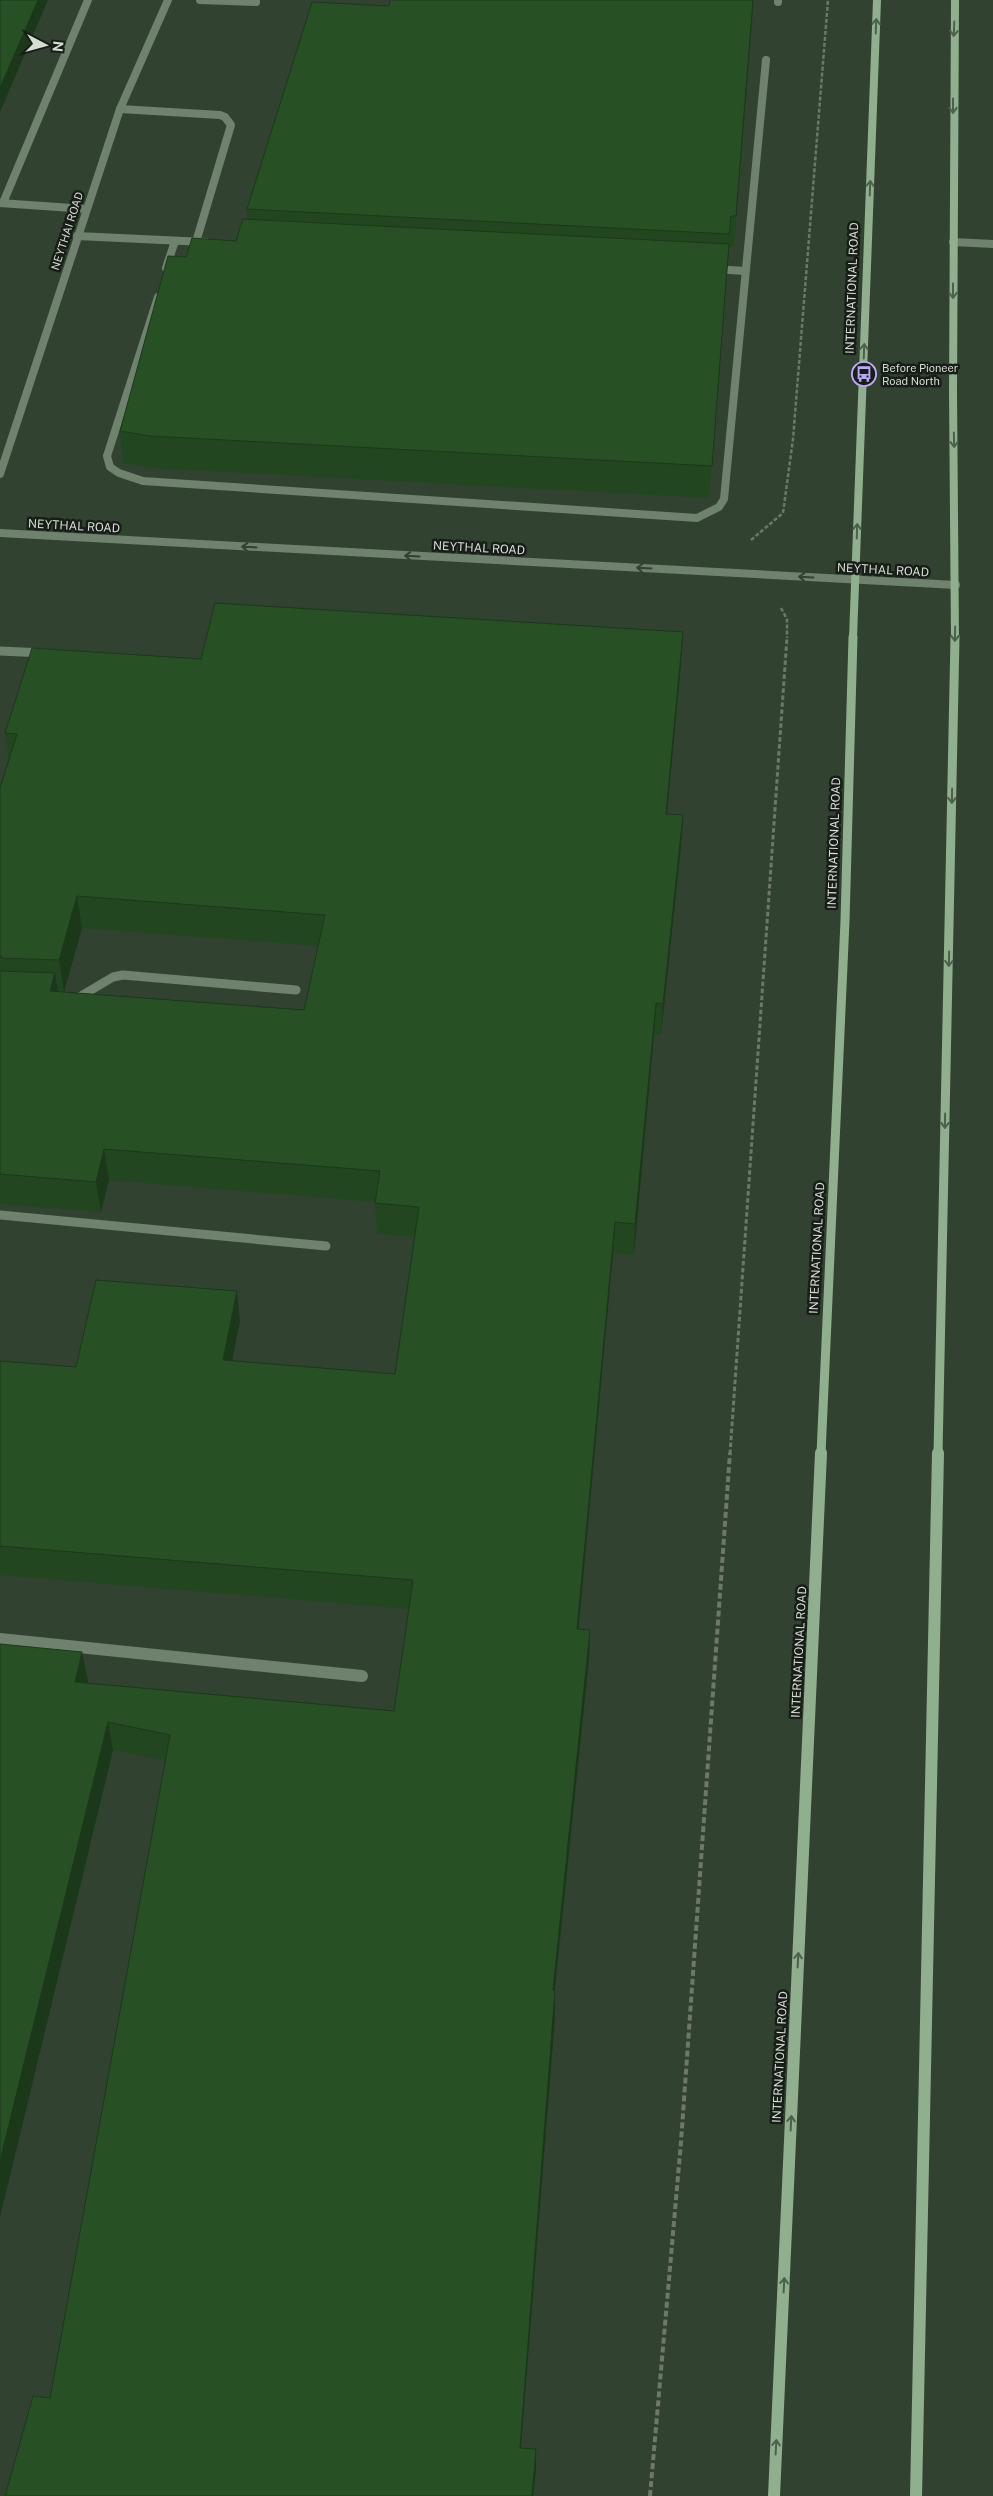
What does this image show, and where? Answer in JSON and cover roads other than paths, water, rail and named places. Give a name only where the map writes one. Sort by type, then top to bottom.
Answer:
[{"type":"main road","name":"INTERNATIONAL ROAD","points":[[774,2496],[845,930],[855,579],[877,0]]},
{"type":"main road","points":[[916,2496],[956,585],[953,392],[955,0]]},
{"type":"street","points":[[86,209],[2,203],[88,0]]},
{"type":"street","name":"NEYTHAI ROAD","points":[[0,474],[120,109],[168,0]]},
{"type":"street","points":[[200,0],[256,2]]},
{"type":"street","points":[[160,288],[107,456],[110,467],[119,473],[143,481],[697,518],[719,507],[724,499],[766,60]]},
{"type":"street","points":[[120,109],[220,115],[229,121],[231,125],[196,242]]},
{"type":"street","points":[[77,236],[216,243]]},
{"type":"street","points":[[163,278],[175,241]]},
{"type":"street","points":[[953,242],[993,244]]},
{"type":"street","points":[[705,269],[745,271]]},
{"type":"street","name":"NEYTHAL ROAD","points":[[0,533],[956,585]]},
{"type":"street","points":[[0,651],[56,654]]},
{"type":"street","points":[[68,1000],[79,999],[113,977],[123,975],[296,990]]},
{"type":"street","points":[[0,1215],[326,1246]]},
{"type":"street","points":[[0,1638],[362,1676]]},
{"type":"place","name":"Before Pioneer Road North","points":[[864,374]]}]
